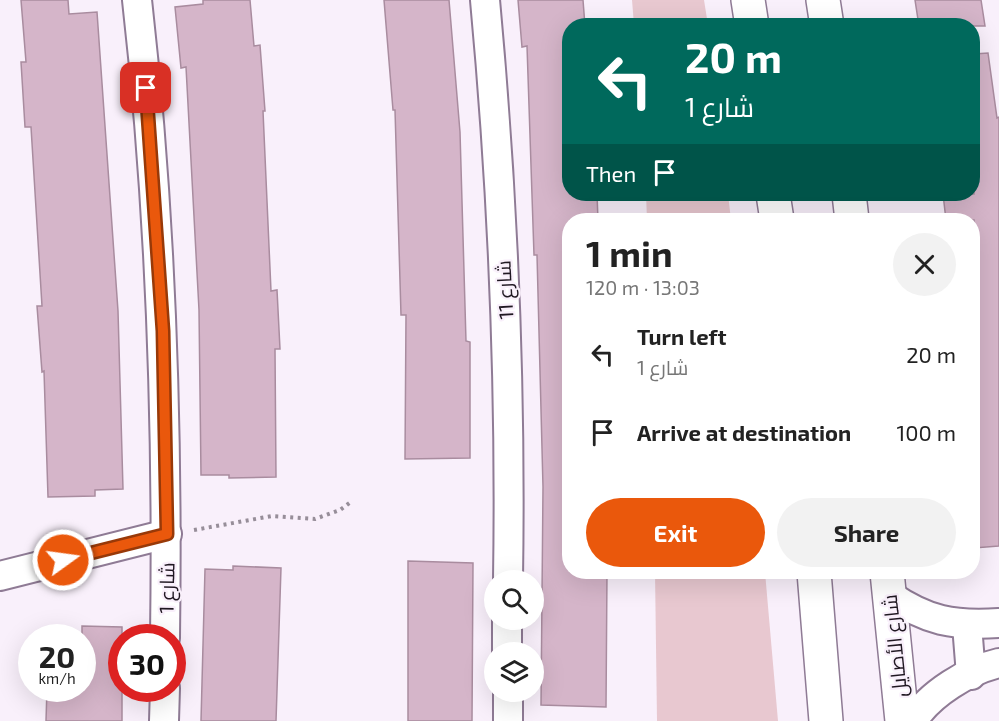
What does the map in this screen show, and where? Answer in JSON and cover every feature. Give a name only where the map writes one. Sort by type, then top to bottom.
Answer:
[{"type":"main road","points":[[748,0],[751,18]]},
{"type":"main road","points":[[823,0],[826,18]]},
{"type":"main road","points":[[815,579],[826,721]]},
{"type":"main road","name":"شارع الأصايل","points":[[888,583],[902,721]]},
{"type":"street","name":"شارع 1","points":[[138,0],[146,77],[163,331],[167,534],[165,624]]},
{"type":"street","name":"شارع 11","points":[[485,0],[501,201],[506,329],[508,570]]},
{"type":"street","points":[[0,576],[167,534]]},
{"type":"street","points":[[888,583],[926,616],[967,625],[999,623]]},
{"type":"street","points":[[967,625],[971,675]]},
{"type":"street","points":[[913,721],[932,700],[971,675],[999,663]]},
{"type":"street","points":[[971,675],[999,680]]},
{"type":"street","points":[[164,721],[165,702]]},
{"type":"street","points":[[508,702],[508,721]]},
{"type":"path","points":[[167,534],[272,516],[315,519],[334,513],[352,501]]},
{"type":"shaded area","points":[[632,0],[704,0],[707,18],[633,18]]},
{"type":"shaded area","points":[[646,201],[729,201],[730,213],[647,213]]},
{"type":"shaded area","points":[[655,579],[766,579],[778,721],[657,721]]},
{"type":"building","points":[[21,0],[68,0],[69,14],[97,12],[118,311],[123,489],[95,490],[95,496],[48,497],[44,371],[42,372],[37,306],[42,306],[31,127],[25,127],[21,62],[26,62]]},
{"type":"building","points":[[203,0],[250,0],[254,46],[260,45],[265,111],[263,111],[271,291],[277,290],[280,349],[275,349],[276,477],[229,478],[229,475],[201,475],[199,310],[186,67],[181,68],[175,7],[203,4]]},
{"type":"building","points":[[384,0],[449,0],[460,132],[466,341],[470,342],[470,458],[405,459],[406,315],[401,315],[395,110],[393,110]]},
{"type":"building","points":[[518,0],[583,0],[584,18],[562,18],[562,201],[597,201],[598,213],[562,213],[562,579],[607,579],[606,707],[541,705],[541,702],[544,702],[544,642],[542,642],[542,630],[544,630],[543,487],[537,255],[534,255],[527,46],[522,47]]},
{"type":"building","points":[[915,0],[981,0],[985,26],[980,26],[980,18],[918,18]]},
{"type":"building","points":[[988,53],[997,118],[999,117],[999,546],[980,548],[980,213],[945,213],[944,201],[980,201],[980,54]]},
{"type":"building","points":[[408,561],[473,563],[472,721],[408,721]]},
{"type":"building","points":[[233,566],[281,568],[276,721],[201,721],[205,569],[233,570]]},
{"type":"building","points":[[96,626],[108,627],[108,702],[122,702],[122,721],[46,721],[47,702],[96,702]]},
{"type":"route","points":[[63,560],[167,534],[163,331],[146,88]]}]
